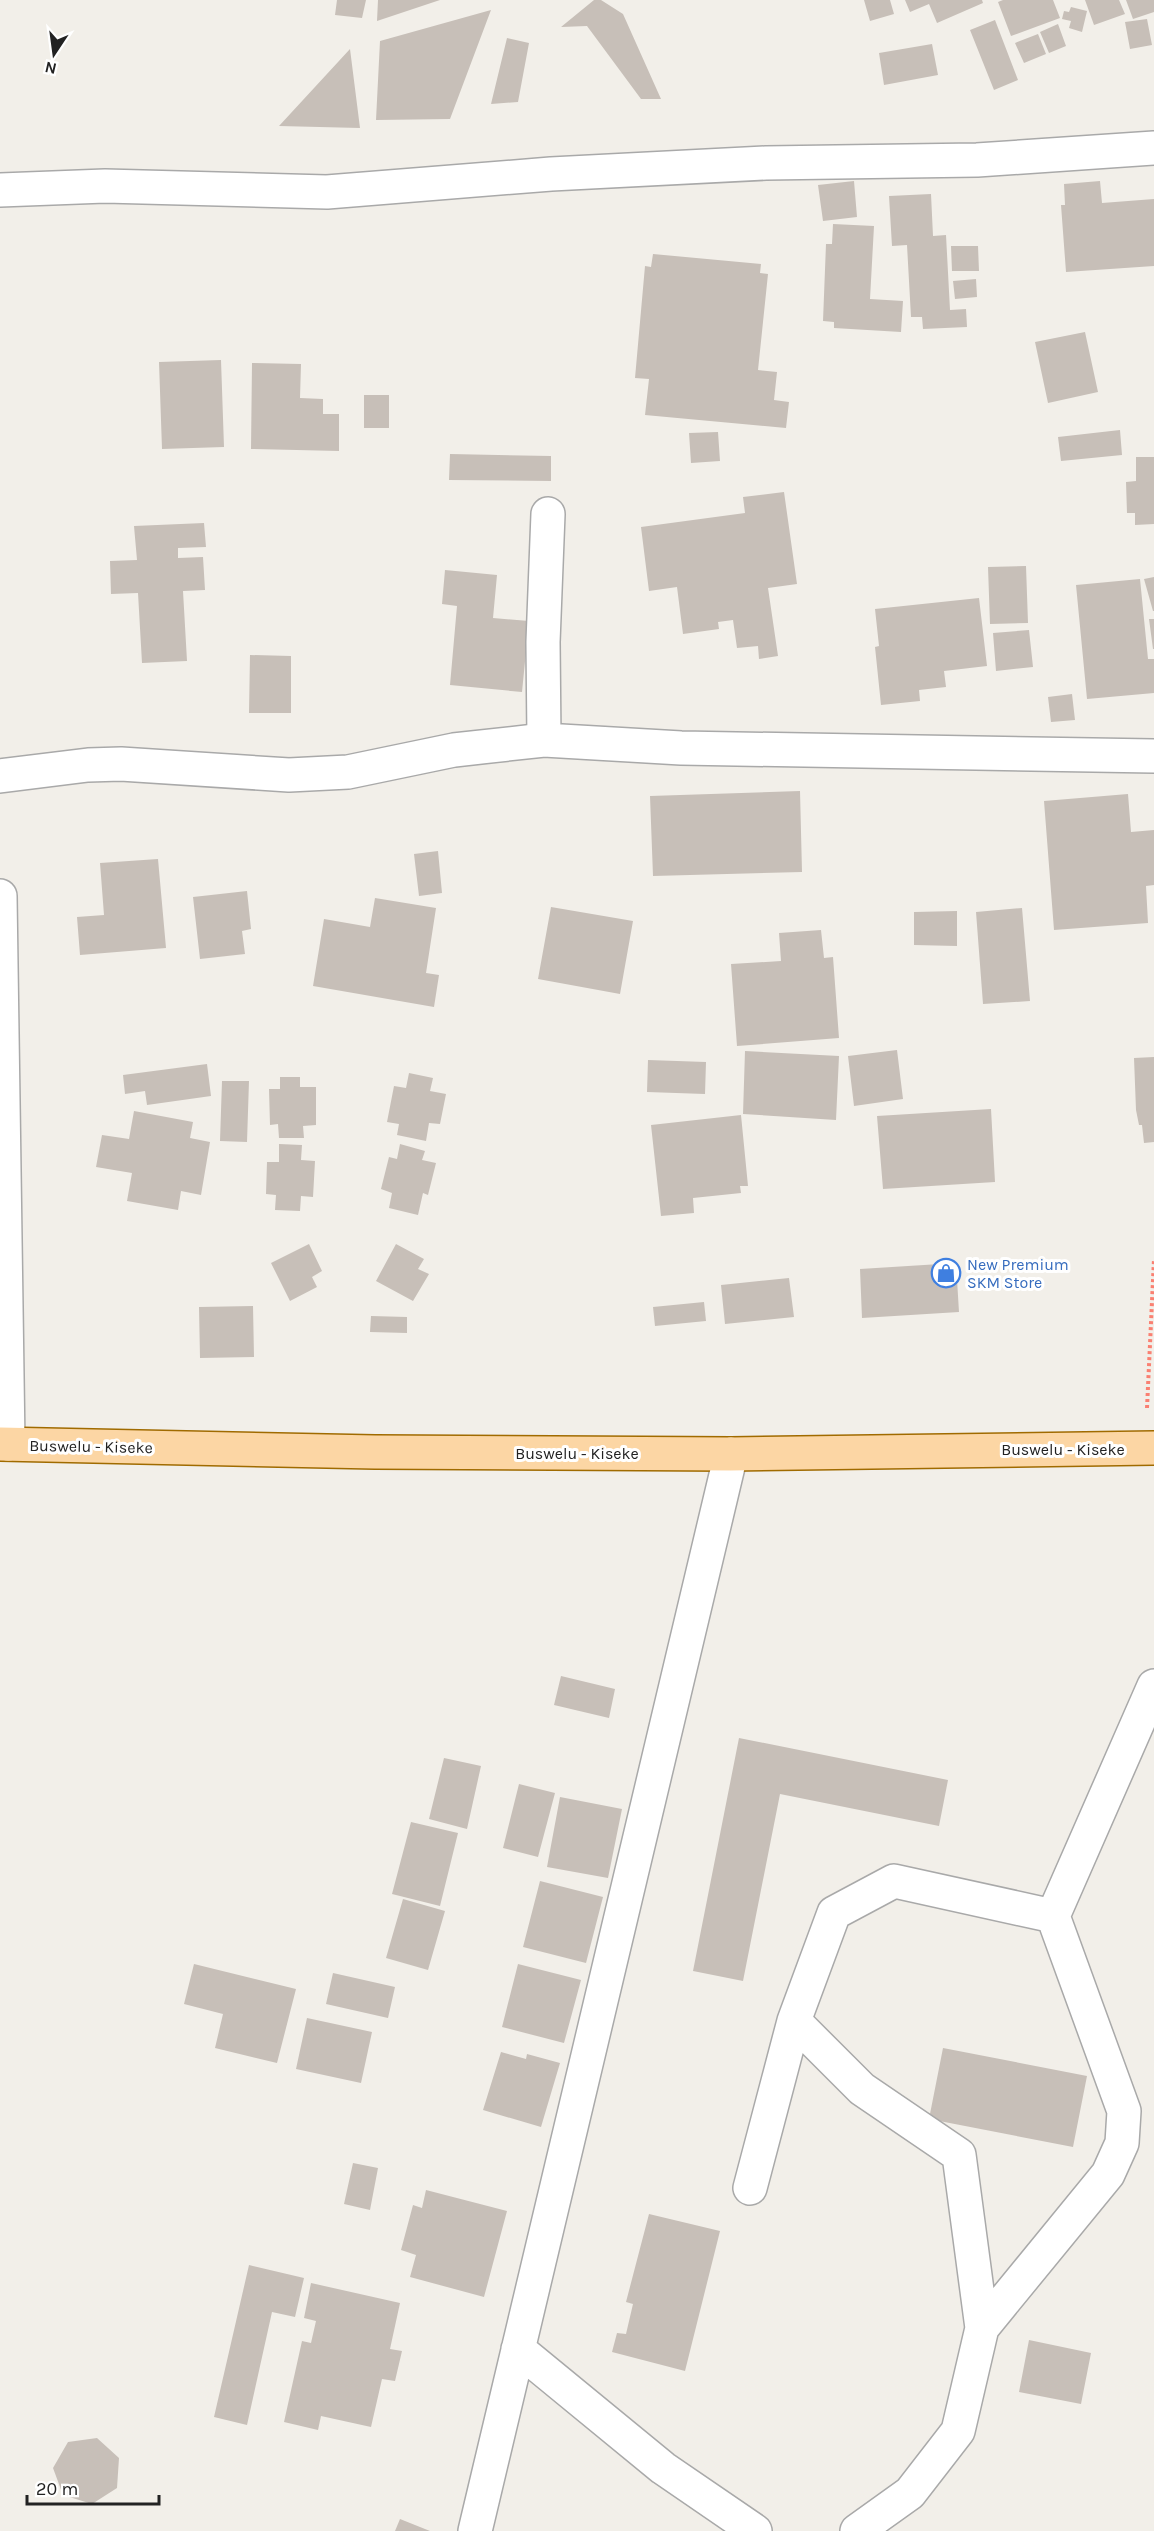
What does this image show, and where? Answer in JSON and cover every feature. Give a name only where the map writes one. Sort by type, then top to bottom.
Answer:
[{"type":"main road","name":"Buswelu - Kiseke","points":[[4,1444],[363,1452],[731,1454],[1149,1448]]},
{"type":"street","points":[[0,190],[105,186],[327,192],[551,174],[766,163],[976,160],[1154,148]]},
{"type":"street","points":[[543,740],[543,642],[548,514]]},
{"type":"street","points":[[0,776],[88,765],[121,764],[289,775],[348,772],[454,750],[543,740],[681,748],[1154,756]]},
{"type":"street","points":[[0,896],[4,1444]]},
{"type":"street","points":[[475,2531],[731,1454]]},
{"type":"street","points":[[982,2328],[1108,2174],[1122,2143],[1124,2111],[1053,1916],[1154,1686]]},
{"type":"street","points":[[750,2188],[794,2020],[834,1913],[894,1881],[1053,1916]]},
{"type":"street","points":[[794,2020],[862,2089],[959,2155],[982,2328],[958,2431],[910,2493],[857,2531]]},
{"type":"street","points":[[518,2349],[663,2468],[755,2531]]},
{"type":"path","points":[[1149,1448],[1154,1259]]},
{"type":"building","points":[[337,0],[366,0],[362,18],[335,15]]},
{"type":"building","points":[[378,0],[440,0],[377,21]]},
{"type":"building","points":[[594,0],[601,0],[623,14],[661,99],[641,99],[587,26],[561,27]]},
{"type":"building","points":[[864,0],[890,0],[894,14],[870,21]]},
{"type":"building","points":[[905,0],[982,0],[983,3],[937,23],[929,4],[910,12]]},
{"type":"building","points":[[1003,0],[1053,0],[1060,18],[1011,36],[998,2]]},
{"type":"building","points":[[1085,0],[1119,0],[1125,14],[1094,25]]},
{"type":"building","points":[[1126,0],[1154,0],[1154,12],[1133,19]]},
{"type":"building","points":[[1071,7],[1087,11],[1082,32],[1069,28],[1071,21],[1062,19],[1064,11],[1069,12]]},
{"type":"building","points":[[491,10],[450,119],[376,120],[380,41]]},
{"type":"building","points":[[1147,19],[1152,45],[1130,49],[1125,22]]},
{"type":"building","points":[[995,20],[1018,80],[994,90],[970,30]]},
{"type":"building","points":[[1058,24],[1066,46],[1049,53],[1040,32]]},
{"type":"building","points":[[1038,34],[1046,54],[1024,63],[1015,43]]},
{"type":"building","points":[[507,38],[529,43],[518,102],[491,104]]},
{"type":"building","points":[[932,44],[938,75],[884,85],[879,53]]},
{"type":"building","points":[[350,49],[360,128],[279,126]]},
{"type":"building","points":[[854,181],[857,217],[823,221],[818,185]]},
{"type":"building","points":[[1100,181],[1102,203],[1154,199],[1154,266],[1066,272],[1061,205],[1065,205],[1064,184]]},
{"type":"building","points":[[931,194],[933,236],[946,235],[950,310],[966,309],[967,327],[923,329],[922,317],[911,317],[907,245],[892,246],[889,196]]},
{"type":"building","points":[[833,224],[874,226],[870,299],[903,301],[901,332],[834,328],[834,322],[823,321],[826,244],[832,244]]},
{"type":"building","points":[[951,246],[978,246],[979,271],[952,271]]},
{"type":"building","points":[[653,254],[761,264],[760,273],[768,274],[758,370],[777,372],[774,400],[789,402],[786,428],[645,415],[649,379],[635,378],[645,266],[651,267]]},
{"type":"building","points":[[976,279],[977,297],[955,299],[953,281]]},
{"type":"building","points":[[1085,332],[1098,392],[1048,403],[1035,342]]},
{"type":"building","points":[[221,360],[224,447],[162,449],[159,362]]},
{"type":"building","points":[[252,363],[301,364],[300,398],[323,399],[323,414],[339,414],[339,451],[251,449]]},
{"type":"building","points":[[364,395],[389,395],[389,428],[364,428]]},
{"type":"building","points":[[1120,430],[1122,455],[1061,461],[1058,437]]},
{"type":"building","points":[[718,432],[720,461],[691,463],[689,433]]},
{"type":"building","points":[[450,454],[551,456],[551,481],[449,480]]},
{"type":"building","points":[[1136,457],[1154,457],[1154,524],[1135,525],[1135,513],[1127,513],[1126,482],[1136,481]]},
{"type":"building","points":[[784,492],[797,584],[768,588],[778,656],[759,659],[758,646],[737,648],[733,620],[718,622],[719,629],[683,634],[677,587],[649,591],[641,527],[745,513],[743,497]]},
{"type":"building","points":[[204,523],[206,547],[178,548],[178,558],[203,557],[205,590],[183,591],[187,661],[142,663],[138,593],[111,594],[110,561],[137,560],[134,526]]},
{"type":"building","points":[[1026,566],[1028,623],[990,624],[988,567]]},
{"type":"building","points":[[445,570],[497,575],[493,618],[529,621],[522,692],[450,685],[457,606],[442,604]]},
{"type":"building","points":[[1154,577],[1154,611],[1153,611],[1144,579]]},
{"type":"building","points":[[1140,579],[1148,659],[1154,659],[1154,693],[1087,699],[1076,585]]},
{"type":"building","points":[[979,598],[987,666],[944,671],[946,687],[919,690],[920,701],[881,705],[875,647],[879,646],[875,609]]},
{"type":"building","points":[[1149,619],[1154,619],[1154,649],[1153,649]]},
{"type":"building","points":[[1029,630],[1033,667],[996,671],[993,633]]},
{"type":"building","points":[[250,655],[291,656],[291,713],[249,713]]},
{"type":"building","points":[[1072,694],[1075,720],[1051,722],[1048,697]]},
{"type":"building","points":[[800,791],[802,872],[653,876],[650,796]]},
{"type":"building","points":[[1128,794],[1131,832],[1154,830],[1154,885],[1146,886],[1148,923],[1054,930],[1044,801]]},
{"type":"building","points":[[438,851],[442,893],[419,896],[414,854]]},
{"type":"building","points":[[158,859],[166,948],[80,955],[77,917],[104,915],[100,863]]},
{"type":"building","points":[[247,891],[251,929],[242,931],[245,954],[200,959],[193,897]]},
{"type":"building","points":[[375,898],[436,908],[426,973],[439,975],[434,1007],[313,986],[324,919],[370,927]]},
{"type":"building","points":[[551,907],[633,921],[620,994],[538,979]]},
{"type":"building","points":[[1022,908],[1030,1001],[983,1004],[976,912]]},
{"type":"building","points":[[957,911],[957,946],[914,945],[914,912]]},
{"type":"building","points":[[821,930],[824,958],[833,957],[839,1038],[737,1046],[731,964],[781,961],[779,933]]},
{"type":"building","points":[[897,1050],[903,1099],[854,1106],[848,1056]]},
{"type":"building","points":[[745,1051],[839,1056],[836,1120],[743,1114]]},
{"type":"building","points":[[1154,1057],[1154,1142],[1144,1143],[1142,1125],[1139,1125],[1136,1110],[1134,1058]]},
{"type":"building","points":[[648,1060],[706,1062],[705,1094],[647,1092]]},
{"type":"building","points":[[207,1064],[211,1096],[147,1105],[145,1091],[125,1094],[123,1075]]},
{"type":"building","points":[[409,1073],[433,1078],[430,1091],[446,1094],[440,1124],[429,1123],[426,1141],[397,1135],[399,1124],[387,1122],[394,1086],[406,1088]]},
{"type":"building","points":[[280,1077],[300,1077],[300,1087],[316,1087],[316,1125],[303,1126],[304,1138],[279,1138],[278,1124],[270,1125],[269,1089],[280,1089]]},
{"type":"building","points":[[222,1081],[249,1081],[247,1142],[220,1141]]},
{"type":"building","points":[[991,1109],[995,1182],[883,1189],[877,1116]]},
{"type":"building","points":[[134,1111],[193,1122],[190,1138],[210,1142],[201,1195],[181,1191],[178,1210],[127,1201],[132,1173],[96,1167],[102,1135],[129,1139]]},
{"type":"building","points":[[741,1115],[748,1186],[740,1186],[741,1193],[693,1198],[694,1213],[661,1216],[651,1125]]},
{"type":"building","points":[[279,1144],[302,1145],[301,1160],[315,1161],[313,1197],[301,1196],[300,1211],[275,1210],[276,1195],[266,1194],[267,1162],[279,1162]]},
{"type":"building","points":[[400,1144],[425,1151],[422,1160],[436,1163],[428,1195],[423,1193],[418,1215],[389,1208],[392,1193],[381,1189],[389,1157],[397,1159]]},
{"type":"building","points":[[309,1244],[322,1271],[312,1277],[317,1287],[290,1301],[271,1263]]},
{"type":"building","points":[[396,1244],[424,1259],[418,1269],[429,1274],[413,1301],[376,1281]]},
{"type":"building","points":[[956,1263],[959,1312],[862,1318],[860,1269]]},
{"type":"building","points":[[789,1278],[794,1317],[725,1324],[721,1285]]},
{"type":"building","points":[[704,1302],[706,1321],[655,1326],[653,1307]]},
{"type":"building","points":[[253,1306],[254,1357],[200,1358],[199,1307]]},
{"type":"building","points":[[371,1316],[407,1317],[407,1333],[370,1332]]},
{"type":"building","points":[[561,1676],[615,1689],[609,1718],[554,1705]]},
{"type":"building","points":[[739,1738],[948,1780],[939,1826],[780,1794],[743,1981],[693,1971]]},
{"type":"building","points":[[444,1758],[481,1766],[467,1829],[429,1819]]},
{"type":"building","points":[[519,1784],[555,1793],[538,1857],[503,1848]]},
{"type":"building","points":[[560,1797],[622,1809],[608,1878],[547,1867]]},
{"type":"building","points":[[411,1822],[458,1833],[440,1906],[392,1894]]},
{"type":"building","points":[[540,1881],[603,1897],[586,1963],[523,1947]]},
{"type":"building","points":[[403,1899],[445,1911],[428,1970],[386,1958]]},
{"type":"building","points":[[194,1964],[296,1989],[277,2063],[215,2048],[223,2014],[184,2004]]},
{"type":"building","points":[[518,1964],[581,1980],[564,2043],[502,2027]]},
{"type":"building","points":[[333,1973],[395,1987],[388,2018],[326,2004]]},
{"type":"building","points":[[307,2018],[372,2032],[361,2083],[296,2069]]},
{"type":"building","points":[[943,2048],[1087,2076],[1073,2147],[929,2119]]},
{"type":"building","points":[[501,2052],[526,2059],[527,2054],[560,2063],[541,2127],[483,2110]]},
{"type":"building","points":[[353,2163],[378,2168],[370,2210],[344,2204]]},
{"type":"building","points":[[426,2190],[507,2211],[484,2297],[410,2277],[416,2255],[401,2250],[413,2205],[422,2208]]},
{"type":"building","points":[[649,2214],[720,2231],[685,2371],[612,2352],[617,2333],[626,2334],[633,2304],[626,2302]]},
{"type":"building","points":[[249,2265],[304,2278],[295,2317],[272,2312],[247,2425],[214,2417]]},
{"type":"building","points":[[311,2283],[400,2303],[390,2349],[402,2351],[395,2381],[382,2379],[371,2427],[321,2416],[318,2430],[284,2422],[302,2341],[311,2343],[316,2321],[304,2318]]},
{"type":"building","points":[[1029,2340],[1091,2353],[1081,2404],[1019,2392]]},
{"type":"building","points":[[97,2438],[119,2458],[117,2488],[92,2504],[63,2495],[53,2468],[68,2442]]},
{"type":"building","points":[[400,2519],[430,2531],[395,2531]]},
{"type":"place","name":"New Premium SKM Store","points":[[946,1273]]}]
